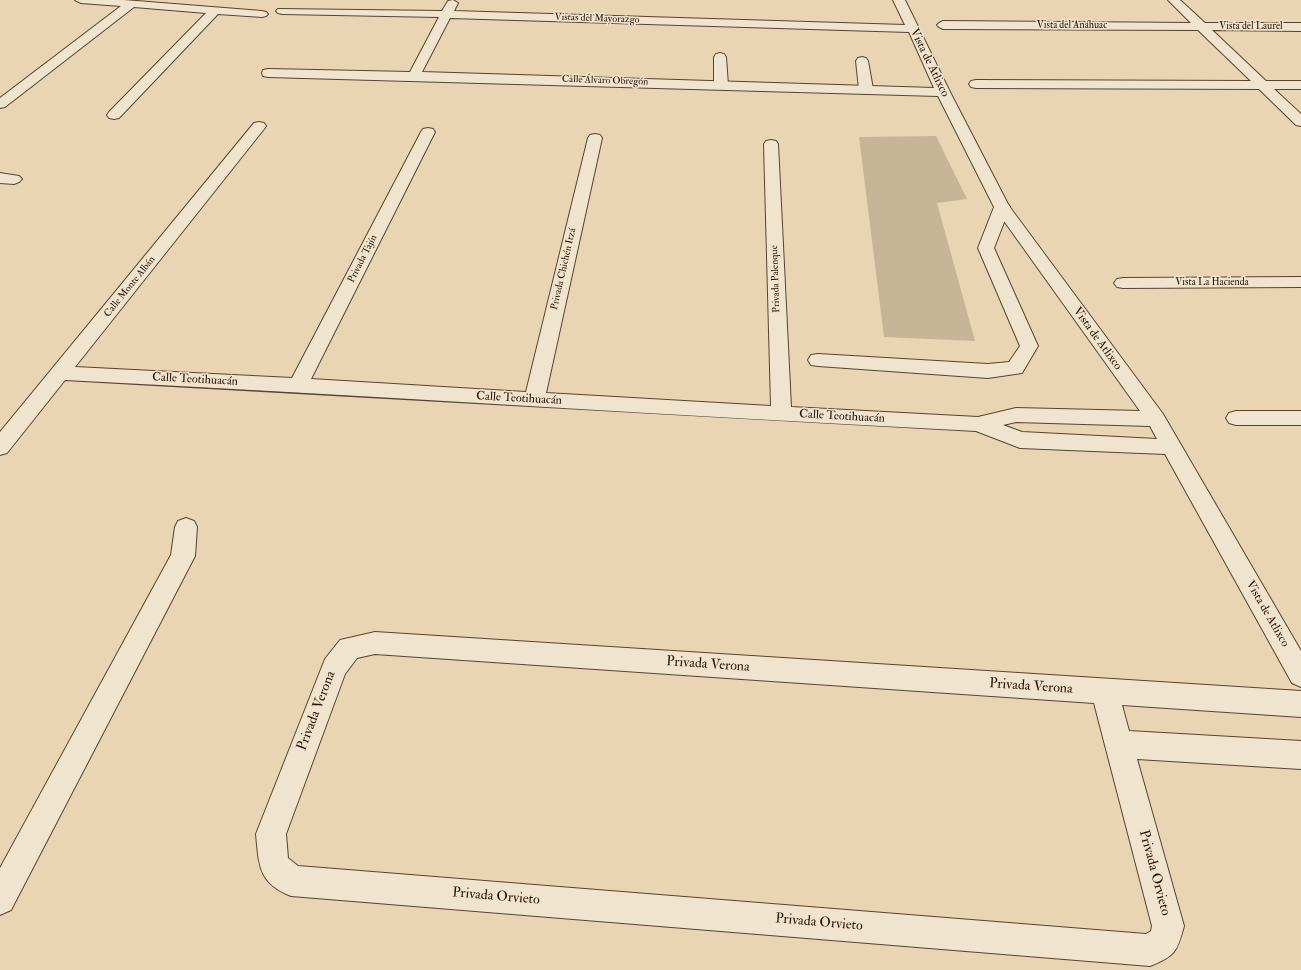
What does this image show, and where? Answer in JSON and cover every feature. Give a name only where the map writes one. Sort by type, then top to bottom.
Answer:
[{"type":"street","points":[[81,0],[262,14]]},
{"type":"street","points":[[414,76],[454,0]]},
{"type":"street","name":"Vista de Atlixco","points":[[899,0],[943,92],[1002,207],[1156,419],[1301,675]]},
{"type":"street","points":[[1174,0],[1301,122]]},
{"type":"street","points":[[0,104],[131,4]]},
{"type":"street","points":[[114,115],[215,10]]},
{"type":"street","name":"Vistas del Mayorazgo","points":[[282,11],[446,14],[913,29]]},
{"type":"street","name":"Vista del Anáhuac","points":[[943,25],[1202,27]]},
{"type":"street","name":"Vista del Laurel","points":[[1202,27],[1301,27]]},
{"type":"street","points":[[720,57],[721,85]]},
{"type":"street","points":[[862,61],[866,89]]},
{"type":"street","name":"Calle Álvaro Obregón","points":[[268,73],[943,92]]},
{"type":"street","points":[[976,84],[1301,85]]},
{"type":"street","name":"Calle Monte Albán","points":[[0,447],[259,126]]},
{"type":"street","name":"Privada Tajín","points":[[298,385],[428,132]]},
{"type":"street","name":"Privada Chichén Itzá","points":[[534,400],[595,138]]},
{"type":"street","name":"Privada Palenque","points":[[771,144],[781,414]]},
{"type":"street","points":[[818,360],[988,371],[1016,368],[1029,346],[986,248],[1002,207]]},
{"type":"street","name":"Vista La Hacienda","points":[[1123,283],[1301,282]]},
{"type":"street","name":"Calle Teotihuacán","points":[[60,373],[298,385],[534,400],[978,424],[1016,415],[1156,419]]},
{"type":"street","points":[[1236,418],[1301,418]]},
{"type":"street","name":"Calle Teotihuacán","points":[[978,424],[1020,440],[1172,447]]},
{"type":"street","points":[[0,899],[183,556],[186,527]]},
{"type":"street","name":"Privada Verona","points":[[274,865],[271,834],[334,667],[350,648],[375,643],[1301,704]]},
{"type":"street","name":"Privada Orvieto","points":[[274,865],[291,881],[1150,950],[1164,941],[1168,926],[1105,692]]},
{"type":"street","points":[[1120,744],[1301,755]]},
{"type":"shaded area","points":[[936,136],[967,199],[937,203],[975,341],[884,337],[859,137]]}]
